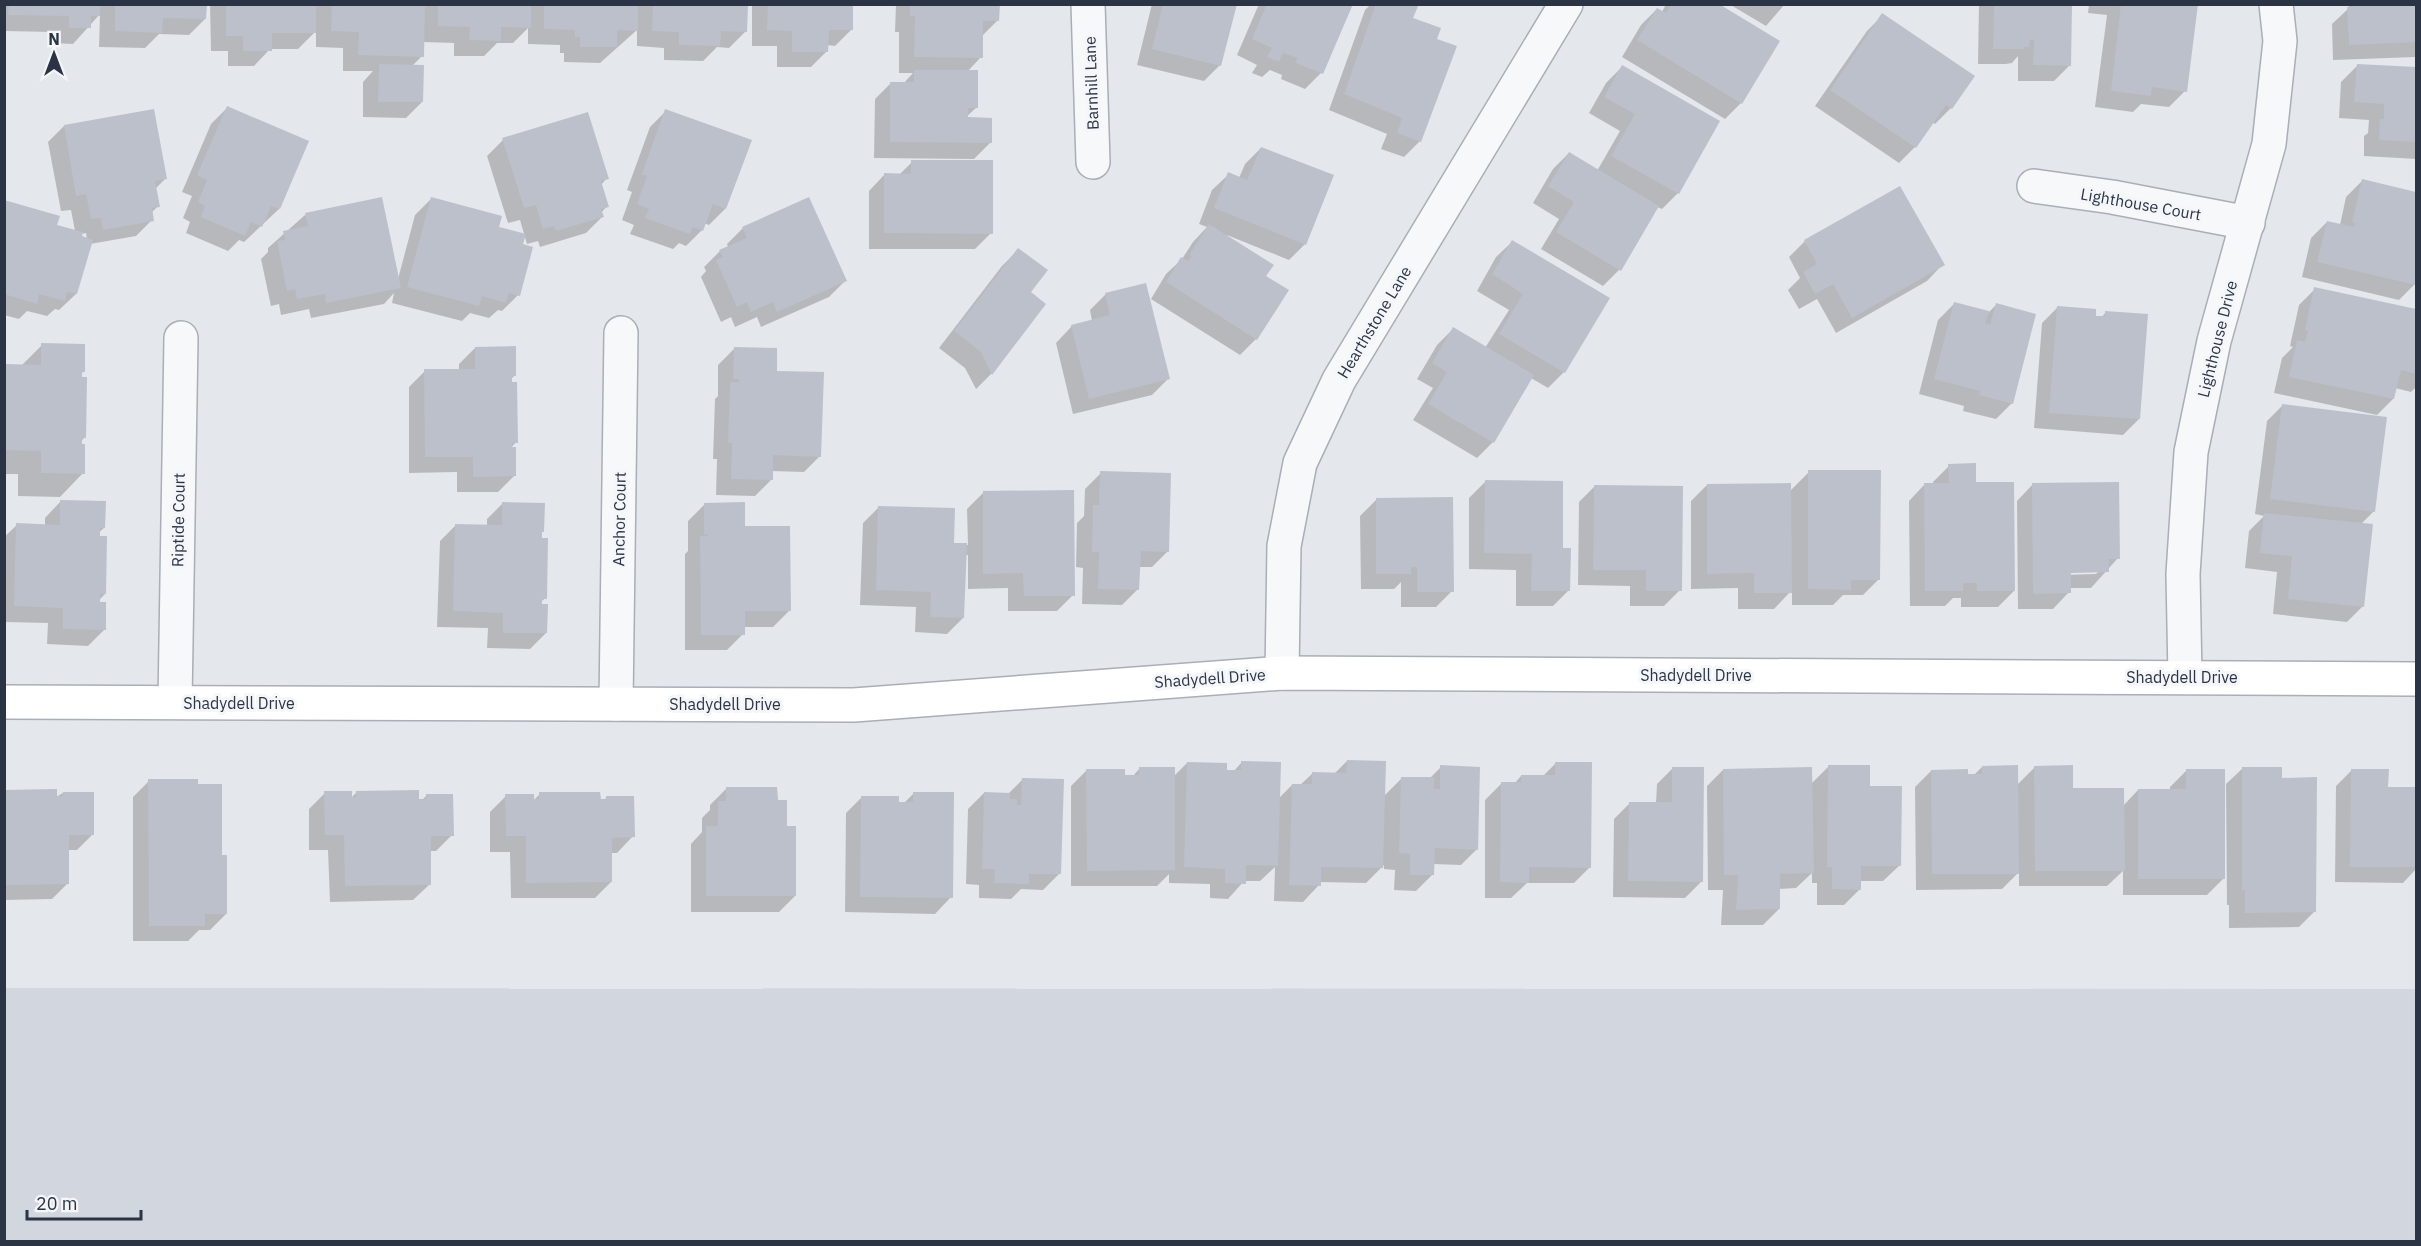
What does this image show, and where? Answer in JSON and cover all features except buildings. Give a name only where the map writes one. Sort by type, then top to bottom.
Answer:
[{"type":"street","name":"Barnhill Lane","points":[[1088,4],[1093,162]]},
{"type":"street","name":"Hearthstone Lane","points":[[1282,673],[1284,546],[1300,464],[1339,380],[1566,4]]},
{"type":"street","name":"Lighthouse Drive","points":[[2185,677],[2184,574],[2191,452],[2214,341],[2269,144],[2280,41],[2276,4]]},
{"type":"street","name":"Lighthouse Court","points":[[2034,186],[2112,197],[2248,223]]},
{"type":"street","name":"Anchor Court","points":[[616,704],[621,333]]},
{"type":"street","name":"Riptide Court","points":[[175,702],[182,338]]},
{"type":"street","name":"Shadydell Drive","points":[[4,702],[854,705],[1282,673],[2416,679]]},
{"type":"shaded area","points":[[5,988],[2416,989],[2416,1241],[5,1241]]}]
